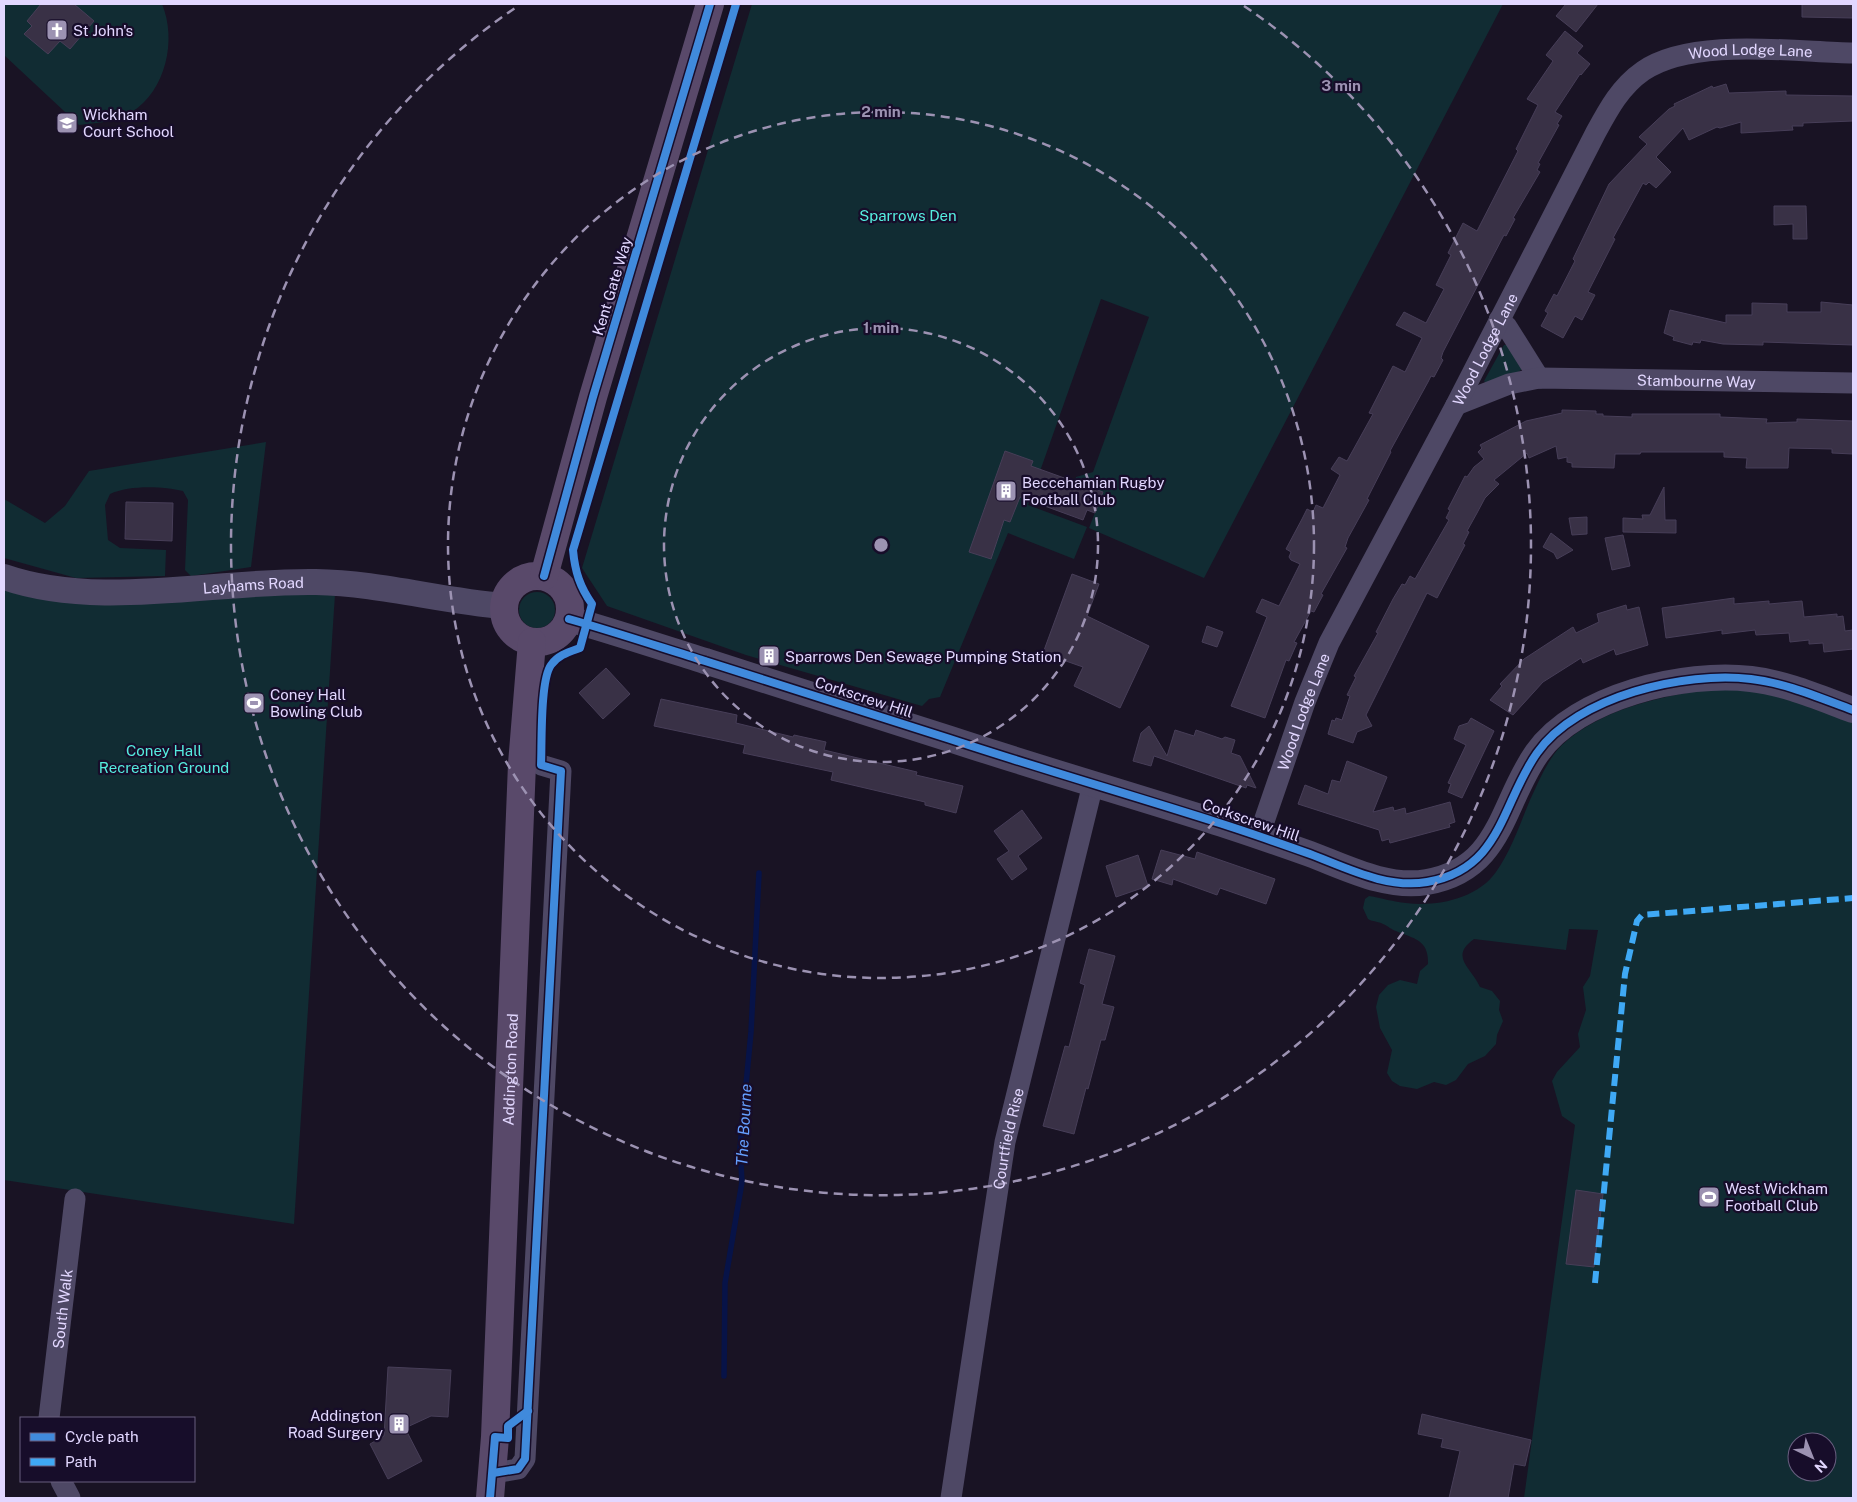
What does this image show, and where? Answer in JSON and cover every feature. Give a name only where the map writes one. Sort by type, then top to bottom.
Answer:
[{"type":"main road","name":"Kent Gate Way","points":[[544,576],[593,397],[710,4]]},
{"type":"main road","points":[[544,576],[557,582],[564,589],[570,603],[569,620],[555,637],[544,641],[532,642],[521,638],[512,631],[506,621],[504,606],[511,588],[519,581],[528,577],[544,576]]},
{"type":"main road","name":"Addington Road","points":[[491,1486],[522,764],[532,642]]},
{"type":"street","name":"Wood Lodge Lane","points":[[1259,836],[1305,702],[1322,659],[1456,405],[1611,104],[1642,71],[1671,57],[1707,50],[1853,53]]},
{"type":"street","points":[[1499,320],[1507,327],[1539,378]]},
{"type":"street","name":"Stambourne Way","points":[[1456,405],[1509,384],[1539,378],[1853,383]]},
{"type":"street","name":"Layhams Road","points":[[4,577],[32,586],[90,591],[326,583],[376,587],[453,601],[504,606]]},
{"type":"street","name":"Corkscrew Hill","points":[[569,620],[1259,836],[1381,879],[1402,884],[1424,883],[1444,878],[1462,870],[1484,852],[1500,830],[1526,772],[1543,745],[1566,723],[1604,704],[1641,690],[1673,683],[1705,678],[1738,677],[1785,685],[1853,710]]},
{"type":"street","points":[[491,1486],[518,1469],[525,1459],[561,771],[541,765]]},
{"type":"street","name":"Courtfield Rise","points":[[951,1498],[1005,1142],[1093,784]]},
{"type":"street","name":"South Walk","points":[[49,1417],[75,1199]]},
{"type":"street","points":[[62,1482],[70,1498]]},
{"type":"green space","name":"Wickham Court School","points":[[4,4],[162,4],[166,18],[168,48],[160,78],[144,103],[132,112],[113,120],[79,125],[4,55]]},
{"type":"green space","name":"Sparrows Den","points":[[752,4],[1503,4],[1204,578],[1089,528],[1103,492],[1075,482],[1076,477],[1093,472],[1149,317],[1101,299],[1028,505],[1087,527],[1074,559],[1008,533],[940,697],[929,699],[922,706],[746,655],[607,606],[582,568]]},
{"type":"green space","points":[[1504,345],[1507,345],[1522,369],[1517,373],[1486,383],[1484,381]]},
{"type":"green space","points":[[266,442],[251,567],[191,576],[185,570],[188,500],[183,491],[156,487],[126,489],[110,494],[105,505],[108,540],[120,548],[166,550],[165,576],[76,578],[4,558],[4,499],[45,523],[65,506],[89,471]]},
{"type":"green space","name":"Coney Hall Recreation Ground","points":[[4,585],[335,594],[294,1224],[4,1180]]},
{"type":"green space","points":[[537,592],[549,598],[555,610],[549,622],[537,628],[525,622],[519,610],[525,598]]},
{"type":"green space","name":"West Wickham Football Club","points":[[1709,689],[1755,689],[1853,718],[1853,1498],[1524,1498],[1575,1125],[1562,1116],[1552,1081],[1557,1072],[1580,1047],[1578,1034],[1586,1010],[1583,987],[1590,976],[1598,930],[1569,929],[1566,950],[1474,939],[1463,951],[1464,962],[1480,987],[1492,991],[1500,1001],[1499,1010],[1503,1021],[1497,1035],[1496,1044],[1485,1056],[1468,1064],[1456,1080],[1446,1085],[1434,1082],[1417,1089],[1400,1086],[1392,1081],[1387,1073],[1392,1050],[1380,1028],[1376,1007],[1379,995],[1388,985],[1400,980],[1417,984],[1420,971],[1428,964],[1428,956],[1420,942],[1381,923],[1368,919],[1363,908],[1365,899],[1369,896],[1401,902],[1430,904],[1455,899],[1478,889],[1488,881],[1501,864],[1511,846],[1544,771],[1562,745],[1594,722],[1631,706]]},
{"type":"building","name":"St John's","points":[[41,4],[74,4],[94,21],[70,49],[60,41],[48,54],[24,34],[32,26],[27,21]]},
{"type":"building","points":[[1566,4],[1598,4],[1576,32],[1556,16]]},
{"type":"building","points":[[1802,4],[1853,4],[1853,18],[1802,17]]},
{"type":"building","points":[[1565,31],[1583,46],[1577,53],[1590,64],[1580,74],[1555,112],[1562,116],[1538,163],[1540,164],[1537,170],[1540,172],[1513,218],[1515,219],[1506,236],[1504,235],[1443,352],[1441,358],[1443,360],[1434,377],[1431,376],[1390,451],[1367,499],[1369,500],[1348,538],[1345,547],[1347,548],[1321,594],[1323,595],[1314,612],[1311,611],[1294,642],[1297,643],[1289,661],[1286,660],[1265,718],[1231,706],[1267,617],[1256,612],[1262,599],[1279,606],[1300,564],[1291,560],[1289,557],[1291,552],[1286,549],[1307,509],[1313,512],[1316,505],[1323,508],[1340,475],[1331,469],[1339,457],[1347,461],[1373,414],[1369,413],[1393,366],[1405,372],[1422,338],[1396,325],[1404,312],[1426,323],[1444,289],[1436,285],[1451,255],[1448,253],[1463,223],[1477,231],[1518,151],[1516,149],[1538,105],[1527,99],[1553,61],[1546,55]]},
{"type":"building","points":[[1726,84],[1729,93],[1786,91],[1786,95],[1853,96],[1853,121],[1803,123],[1803,126],[1792,126],[1793,130],[1741,133],[1741,122],[1720,128],[1717,127],[1689,140],[1683,128],[1656,157],[1671,172],[1656,188],[1649,182],[1646,185],[1643,183],[1613,238],[1615,239],[1588,292],[1595,295],[1582,320],[1575,316],[1563,338],[1541,326],[1548,313],[1545,311],[1554,294],[1557,296],[1575,261],[1573,259],[1609,184],[1647,144],[1639,137],[1669,109],[1675,106],[1674,104],[1712,86],[1713,88]]},
{"type":"building","points":[[1774,206],[1806,206],[1807,239],[1793,239],[1793,224],[1774,225]]},
{"type":"building","points":[[1821,302],[1853,305],[1853,345],[1763,342],[1763,345],[1723,344],[1701,340],[1700,343],[1693,342],[1692,345],[1673,340],[1674,337],[1664,333],[1670,310],[1726,323],[1726,315],[1752,315],[1752,303],[1787,304],[1787,312],[1821,312]]},
{"type":"building","points":[[1562,410],[1596,411],[1596,414],[1603,414],[1603,416],[1632,417],[1632,414],[1720,414],[1720,417],[1767,419],[1766,423],[1797,422],[1797,419],[1853,421],[1853,454],[1832,453],[1832,449],[1789,448],[1788,468],[1746,468],[1747,458],[1724,457],[1724,452],[1641,452],[1640,454],[1615,454],[1614,468],[1572,467],[1572,463],[1567,462],[1567,457],[1558,459],[1556,446],[1529,458],[1527,453],[1494,480],[1499,484],[1485,498],[1467,531],[1469,532],[1463,544],[1465,545],[1437,598],[1427,593],[1366,715],[1372,726],[1357,732],[1353,743],[1328,734],[1332,720],[1335,721],[1336,718],[1342,720],[1350,696],[1347,695],[1356,677],[1354,676],[1378,633],[1376,632],[1393,599],[1402,584],[1405,585],[1410,576],[1415,579],[1449,520],[1446,518],[1450,510],[1448,509],[1465,476],[1467,477],[1474,467],[1484,459],[1478,452],[1482,448],[1480,445],[1526,421],[1562,413]]},
{"type":"building","points":[[1005,451],[1033,461],[1031,466],[1103,492],[1095,513],[1087,510],[1083,520],[1020,497],[1010,522],[1004,520],[991,559],[969,552]]},
{"type":"building","points":[[1664,487],[1665,520],[1676,520],[1676,533],[1623,532],[1623,518],[1643,519],[1642,515],[1650,515]]},
{"type":"building","points":[[126,502],[173,503],[172,541],[125,539]]},
{"type":"building","points":[[1587,517],[1587,534],[1572,535],[1569,518]]},
{"type":"building","points":[[1551,533],[1573,550],[1557,559],[1554,553],[1543,547]]},
{"type":"building","points":[[1623,535],[1630,566],[1612,570],[1605,538]]},
{"type":"building","points":[[1072,574],[1099,584],[1087,616],[1149,646],[1120,708],[1074,686],[1083,667],[1043,653]]},
{"type":"building","points":[[1734,598],[1734,604],[1769,601],[1769,604],[1802,601],[1804,617],[1837,614],[1837,617],[1843,616],[1845,631],[1853,630],[1853,649],[1824,652],[1823,643],[1809,644],[1809,640],[1790,642],[1789,633],[1756,635],[1755,630],[1722,634],[1722,630],[1666,638],[1662,608]]},
{"type":"building","points":[[1626,605],[1627,610],[1639,607],[1648,645],[1616,655],[1614,649],[1583,663],[1581,658],[1543,682],[1513,715],[1490,700],[1502,686],[1500,684],[1524,659],[1573,627],[1576,633],[1599,622],[1597,614]]},
{"type":"building","points":[[1207,626],[1223,632],[1217,647],[1202,642]]},
{"type":"building","points":[[606,668],[630,694],[603,719],[579,693]]},
{"type":"building","points":[[661,699],[737,715],[736,723],[793,737],[794,735],[826,742],[824,750],[917,772],[916,775],[963,786],[956,813],[925,805],[925,802],[831,780],[833,772],[743,753],[745,745],[654,726]]},
{"type":"building","points":[[1471,718],[1494,731],[1462,798],[1448,792],[1451,784],[1448,783],[1466,745],[1454,739],[1459,726],[1468,723]]},
{"type":"building","points":[[1149,726],[1167,756],[1175,730],[1194,736],[1196,730],[1222,739],[1225,737],[1235,740],[1231,753],[1240,756],[1256,788],[1247,785],[1246,788],[1154,756],[1151,766],[1133,761],[1141,733]]},
{"type":"building","points":[[1347,761],[1387,777],[1373,812],[1393,807],[1394,811],[1405,808],[1406,814],[1450,802],[1455,822],[1449,824],[1450,827],[1390,843],[1389,839],[1382,841],[1379,830],[1298,804],[1305,785],[1328,794],[1332,780],[1340,782]]},
{"type":"building","points":[[1022,810],[1042,838],[1018,856],[1027,869],[1012,880],[997,859],[1009,851],[994,831]]},
{"type":"building","points":[[1161,850],[1195,859],[1197,852],[1275,879],[1266,904],[1220,888],[1217,895],[1173,879],[1172,885],[1152,879]]},
{"type":"building","points":[[1138,855],[1148,886],[1116,897],[1106,866]]},
{"type":"building","points":[[1089,949],[1115,956],[1102,1004],[1114,1007],[1105,1040],[1101,1040],[1074,1134],[1043,1126],[1065,1046],[1069,1047],[1085,985],[1080,983]]},
{"type":"building","points":[[1576,1190],[1603,1194],[1594,1267],[1566,1264]]},
{"type":"building","name":"Addington Road Surgery","points":[[388,1367],[451,1370],[448,1417],[431,1416],[405,1428],[422,1461],[388,1479],[370,1444],[384,1436]]},
{"type":"building","points":[[1422,1414],[1531,1440],[1525,1466],[1514,1464],[1508,1498],[1449,1498],[1460,1451],[1441,1447],[1443,1439],[1418,1434]]},
{"type":"waterway","name":"The Bourne","points":[[724,1376],[725,1283],[742,1182],[740,1148],[751,1032],[759,873]]},
{"type":"marked path","points":[[1595,1283],[1625,974],[1637,921],[1642,915],[1853,898]]},
{"type":"cycle path","points":[[544,576],[593,397],[710,4]]},
{"type":"cycle path","points":[[493,1473],[518,1469],[525,1459],[561,771],[541,765],[542,713],[545,684],[551,665],[564,654],[580,648],[592,604],[579,579],[573,550],[736,4]]},
{"type":"cycle path","points":[[569,619],[1228,826],[1367,876],[1397,883],[1427,882],[1452,875],[1471,864],[1497,832],[1525,773],[1537,753],[1555,733],[1578,716],[1605,702],[1665,684],[1695,679],[1724,678],[1751,679],[1777,684],[1803,691],[1853,710]]},
{"type":"cycle path","points":[[490,1498],[495,1437],[508,1438],[508,1426],[528,1411]]},
{"type":"place","name":"St John's","points":[[57,30]]},
{"type":"place","name":"Wickham Court School","points":[[67,123]]},
{"type":"place","name":"Beccehamian Rugby Football Club","points":[[1006,491]]},
{"type":"place","name":"Sparrows Den Sewage Pumping Station","points":[[769,656]]},
{"type":"place","name":"Coney Hall Bowling Club","points":[[254,703]]},
{"type":"place","name":"West Wickham Football Club","points":[[1709,1197]]},
{"type":"place","name":"Addington Road Surgery","points":[[399,1424]]}]
